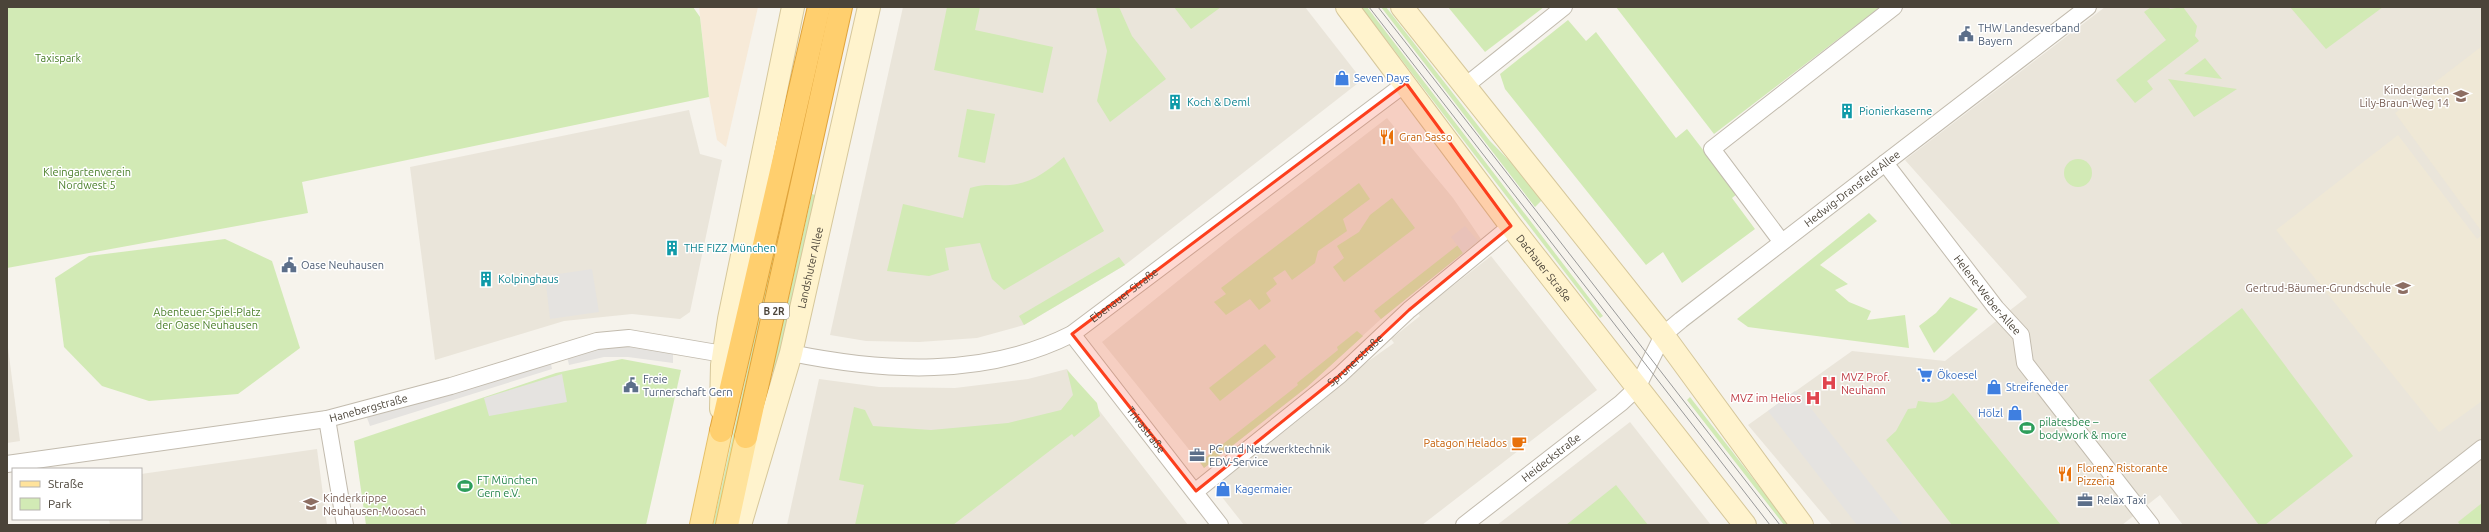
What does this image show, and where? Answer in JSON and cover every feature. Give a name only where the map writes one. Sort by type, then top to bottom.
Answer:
[{"type":"highway","name":"B 2R","points":[[721,431],[820,7]]},
{"type":"highway","name":"B 2R","points":[[746,437],[841,7]]},
{"type":"main road","points":[[721,431],[723,354],[793,7]]},
{"type":"main road","name":"Landshuter Allee","points":[[740,525],[791,352],[869,7]]},
{"type":"main road","name":"Dachauer Straße","points":[[1348,7],[1512,226],[1745,525]]},
{"type":"main road","points":[[1402,7],[1464,87],[1663,335],[1802,525]]},
{"type":"main road","name":"B 2R","points":[[701,525],[721,431]]},
{"type":"main road","name":"B 2R","points":[[727,525],[746,437]]},
{"type":"street","points":[[1464,87],[1564,7]]},
{"type":"street","points":[[1781,241],[1712,149],[1894,7]]},
{"type":"street","name":"Hedwig-Dransfeld-Allee","points":[[1637,388],[1663,335],[1781,241],[2088,7]]},
{"type":"street","name":"Ebenauer Straße","points":[[791,352],[868,366],[968,366],[1020,355],[1050,345],[1072,334],[1406,83]]},
{"type":"street","name":"Helene-Weber-Allee","points":[[1885,163],[1996,308],[2021,335],[2025,363],[2151,525]]},
{"type":"street","name":"Sprunerstraße","points":[[1196,491],[1340,375],[1409,310],[1512,226]]},
{"type":"street","name":"Trivastraße","points":[[1072,334],[1196,491],[1220,525]]},
{"type":"street","name":"Hanebergstraße","points":[[7,464],[327,419],[451,386],[597,341],[629,338],[723,354]]},
{"type":"street","name":"Heideckstraße","points":[[1464,525],[1620,403],[1637,388]]},
{"type":"street","points":[[327,419],[345,525]]},
{"type":"street","points":[[2384,525],[2482,448]]},
{"type":"highlighted area","points":[[1406,83],[1511,226],[1409,310],[1340,375],[1196,491],[1072,334]]},
{"type":"shaded area","points":[[699,7],[758,7],[726,147],[717,140],[709,97]]},
{"type":"shaded area","points":[[903,7],[1305,7],[1362,80],[1125,265],[1024,325],[977,338],[919,342],[866,341],[830,335]]},
{"type":"shaded area","points":[[2105,7],[2482,7],[2482,525],[2183,525],[2160,495],[2122,525],[1832,525],[1748,425],[1852,351],[1945,361],[2027,297],[1905,160]]},
{"type":"shaded area","points":[[2482,46],[2482,232],[2395,113]]},
{"type":"shaded area","points":[[689,110],[700,154],[722,160],[690,312],[680,319],[632,314],[564,321],[435,360],[410,167]]},
{"type":"shaded area","points":[[1387,118],[1453,198],[1481,239],[1381,319],[1307,387],[1204,468],[1102,342],[1235,235]]},
{"type":"shaded area","name":"Gertrud-Bäumer-Grundschule","points":[[2398,135],[2477,239],[2482,235],[2482,401],[2439,432],[2276,230]]},
{"type":"shaded area","points":[[1465,226],[1478,241],[1463,253],[1451,237]]},
{"type":"shaded area","points":[[1491,256],[1597,390],[1422,525],[1244,525],[1214,487],[1315,407],[1354,374],[1353,372],[1394,343],[1391,339],[1420,316],[1418,313]]},
{"type":"shaded area","points":[[592,269],[599,312],[550,319],[545,276]]},
{"type":"shaded area","points":[[7,340],[20,441],[7,443]]},
{"type":"shaded area","points":[[632,343],[673,351],[673,363],[628,357],[604,357],[569,365],[567,356],[607,345]]},
{"type":"shaded area","points":[[550,359],[552,369],[370,426],[366,415]]},
{"type":"shaded area","points":[[1067,369],[1188,525],[787,525],[819,379],[879,387],[955,388],[1028,379]]},
{"type":"shaded area","points":[[562,374],[567,402],[489,416],[484,398]]},
{"type":"shaded area","points":[[1795,391],[1802,397],[1903,525],[1857,525],[1768,411]]},
{"type":"shaded area","points":[[1630,422],[1711,525],[1497,525]]},
{"type":"shaded area","points":[[317,449],[327,525],[110,525],[109,520],[142,520],[142,474]]},
{"type":"green space","name":"Kleingartenverein Nordwest 5","points":[[7,7],[693,7],[700,17],[709,97],[302,182],[308,213],[7,268]]},
{"type":"green space","points":[[828,7],[833,7],[717,525],[713,525]]},
{"type":"green space","points":[[858,7],[863,7],[811,241],[775,372],[772,372],[812,194],[815,195],[817,187]]},
{"type":"green space","points":[[947,7],[980,7],[975,30],[1053,47],[1043,93],[934,70]]},
{"type":"green space","points":[[1096,7],[1119,7],[1132,36],[1166,79],[1110,122],[1097,101],[1107,51]]},
{"type":"green space","points":[[1174,7],[1221,7],[1191,29]]},
{"type":"green space","points":[[1361,7],[1367,7],[1603,316],[1600,318]]},
{"type":"green space","points":[[1381,7],[1386,7],[1490,141],[1532,184],[1542,200],[1535,207]]},
{"type":"green space","points":[[1448,7],[1544,7],[1485,52]]},
{"type":"green space","points":[[1616,7],[1880,7],[1714,134]]},
{"type":"green space","points":[[2151,7],[2169,7],[2170,9],[2183,7],[2197,26],[2195,36],[2199,41],[2147,81],[2153,89],[2135,103],[2116,80],[2166,40],[2144,12]]},
{"type":"green space","points":[[2290,7],[2383,7],[2326,49]]},
{"type":"green space","points":[[1568,20],[1586,41],[1596,32],[1676,138],[1687,129],[1737,194],[1732,198],[1755,229],[1682,283],[1663,252],[1646,265],[1505,89],[1500,74]]},
{"type":"green space","points":[[2205,58],[2222,79],[2184,74]]},
{"type":"green space","points":[[2168,79],[2237,89],[2194,117]]},
{"type":"green space","points":[[967,109],[995,114],[985,163],[958,157]]},
{"type":"green space","points":[[1064,157],[1104,231],[1004,290],[992,279],[980,243],[945,248],[949,270],[929,276],[887,271],[903,204],[963,218],[970,188],[976,186],[1010,185],[1026,182],[1039,176]]},
{"type":"green space","points":[[2078,159],[2088,163],[2092,173],[2088,183],[2078,187],[2068,183],[2064,173],[2068,163]]},
{"type":"green space","points":[[1359,183],[1370,199],[1343,219],[1347,231],[1318,251],[1315,263],[1292,280],[1285,270],[1273,278],[1277,284],[1266,293],[1271,301],[1259,310],[1250,299],[1226,315],[1214,302],[1226,294],[1221,288]]},
{"type":"green space","points":[[1392,198],[1415,228],[1344,282],[1333,267],[1344,258],[1337,246],[1359,232],[1370,215]]},
{"type":"green space","points":[[1869,213],[1877,221],[1820,265],[1848,284],[1835,290],[1849,302],[1871,311],[1867,320],[1905,315],[1909,348],[1748,327],[1737,319]]},
{"type":"green space","name":"Abenteuer-Spiel-Platz der Oase Neuhausen","points":[[225,239],[272,261],[300,348],[238,394],[149,401],[102,386],[64,347],[55,278],[89,256]]},
{"type":"green space","points":[[1458,245],[1463,253],[1381,319],[1374,311]]},
{"type":"green space","points":[[1119,257],[1125,265],[1024,325],[1019,316]]},
{"type":"green space","points":[[1950,297],[1978,309],[1934,353],[1919,326],[1936,313]]},
{"type":"green space","points":[[2242,308],[2353,456],[2265,525],[2259,525],[2149,380]]},
{"type":"green space","points":[[1357,331],[1363,336],[1307,387],[1204,468],[1200,462],[1298,385],[1297,383],[1338,350],[1337,347]]},
{"type":"green space","points":[[1265,344],[1276,357],[1220,401],[1209,388]]},
{"type":"green space","points":[[622,359],[681,370],[646,525],[366,525],[354,441],[556,373]]},
{"type":"green space","points":[[1067,370],[1097,403],[1100,416],[1074,437],[1072,434],[953,525],[855,525],[864,485],[839,480],[854,407],[865,410],[873,426],[931,430],[1008,423],[1061,410],[1073,395]]},
{"type":"green space","points":[[1953,393],[2061,525],[1952,525],[1886,440],[1896,431],[1908,409],[1916,408],[1918,401],[1933,403],[1945,400]]},
{"type":"green space","points":[[1690,397],[1789,525],[1784,525],[1687,400]]},
{"type":"green space","points":[[1616,485],[1648,525],[1566,525]]},
{"type":"green space","points":[[2482,503],[2482,525],[2460,525],[2458,522]]},
{"type":"tram line","points":[[1369,7],[1770,525]]},
{"type":"tram line","points":[[1378,7],[1780,525]]},
{"type":"place","name":"THW Landesverband Bayern","points":[[1966,34]]},
{"type":"place","name":"Seven Days","points":[[1342,78]]},
{"type":"place","name":"Kindergarten Lily-Braun-Weg 14","points":[[2461,96]]},
{"type":"place","name":"Koch & Deml","points":[[1175,102]]},
{"type":"place","name":"Pionierkaserne","points":[[1847,111]]},
{"type":"place","name":"Gran Sasso","points":[[1387,137]]},
{"type":"place","name":"THE FIZZ München","points":[[672,248]]},
{"type":"place","name":"Oase Neuhausen","points":[[289,265]]},
{"type":"place","name":"Kolpinghaus","points":[[486,279]]},
{"type":"place","name":"Gertrud-Bäumer-Grundschule","points":[[2403,288]]},
{"type":"place","name":"Ökoesel","points":[[1925,375]]},
{"type":"place","name":"MVZ Prof. Neuhann","points":[[1829,383]]},
{"type":"place","name":"Freie Turnerschaft Gern","points":[[631,385]]},
{"type":"place","name":"Streifeneder","points":[[1994,387]]},
{"type":"place","name":"MVZ im Helios","points":[[1813,398]]},
{"type":"place","name":"Hölzl","points":[[2015,413]]},
{"type":"place","name":"pilatesbee – bodywork & more","points":[[2027,428]]},
{"type":"place","name":"Patagon Helados","points":[[1519,443]]},
{"type":"place","name":"PC und Netzwerktechnik EDV-Service","points":[[1197,455]]},
{"type":"place","name":"Florenz Ristorante Pizzeria","points":[[2065,474]]},
{"type":"place","name":"FT München Gern e.V.","points":[[465,486]]},
{"type":"place","name":"Kagermaier","points":[[1223,489]]},
{"type":"place","name":"Relax Taxi","points":[[2085,500]]},
{"type":"place","name":"Kinderkrippe Neuhausen-Moosach","points":[[311,504]]},
{"type":"park label","name":"Taxispark","points":[[58,58]]}]
